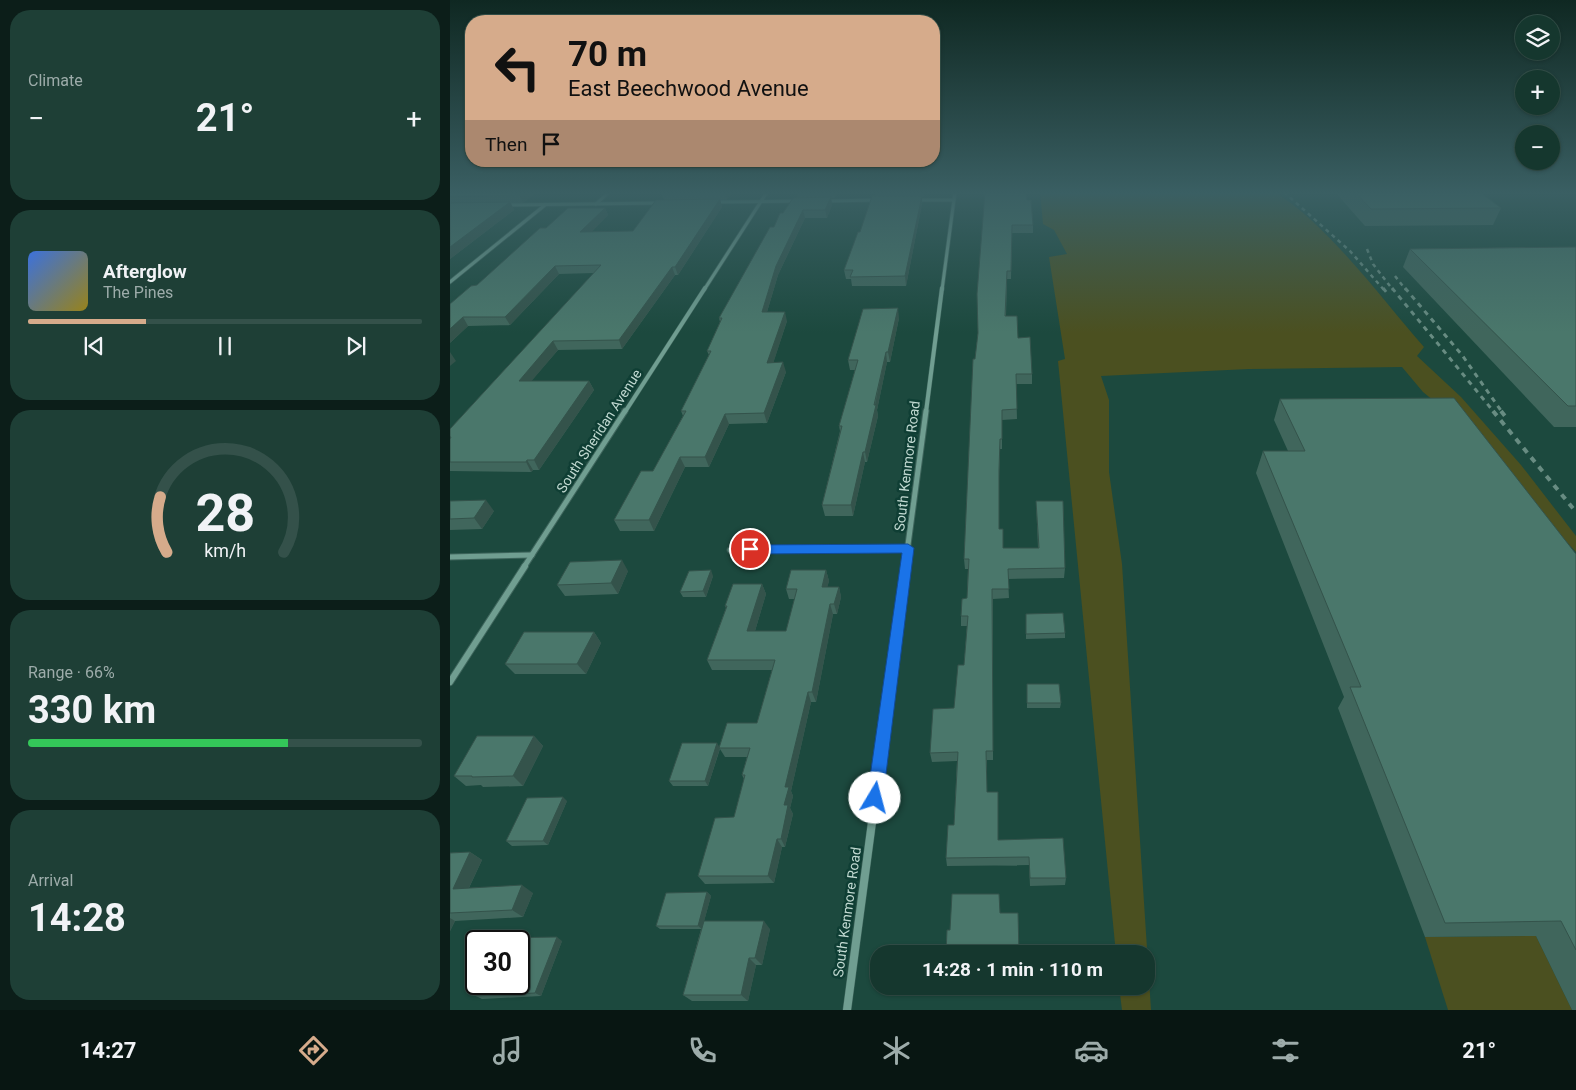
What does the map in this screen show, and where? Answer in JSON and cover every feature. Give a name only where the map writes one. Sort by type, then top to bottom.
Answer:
[{"type":"street","points":[[450,282],[503,239]]},
{"type":"street","name":"South Sheridan Avenue","points":[[450,682],[735,239]]},
{"type":"street","name":"South Kenmore Road","points":[[847,1010],[949,239]]},
{"type":"street","points":[[730,550],[908,548]]},
{"type":"street","points":[[450,557],[532,555]]},
{"type":"green space","points":[[1059,239],[1331,239],[1424,347],[1417,356],[1461,397],[1521,465],[1576,536],[1576,552],[1434,401],[1423,392],[1402,367],[1249,369],[1101,376],[1109,400],[1109,472],[1122,564],[1147,945],[1115,945],[1058,361],[1065,359],[1049,257],[1067,254]]},
{"type":"green space","points":[[1536,936],[1572,1010],[1448,1010],[1425,937]]},
{"type":"green space","points":[[1120,995],[1150,995],[1151,1010],[1122,1010]]},
{"type":"building","points":[[450,239],[460,239],[450,247]]},
{"type":"building","points":[[528,239],[693,239],[675,267],[672,267],[619,340],[553,341],[519,381],[589,381],[534,460],[527,460],[526,462],[450,462],[450,429],[601,265],[555,266],[505,317],[463,317],[450,329],[450,304],[471,286],[477,285]]},
{"type":"building","points":[[763,239],[789,239],[776,266],[762,312],[785,312],[767,363],[783,362],[764,413],[725,414],[705,457],[680,457],[649,520],[614,520],[641,471],[653,471],[686,411],[681,411],[711,351],[707,351],[722,318],[719,318]]},
{"type":"building","points":[[855,239],[913,239],[905,276],[850,277],[853,270],[844,270]]},
{"type":"building","points":[[981,239],[1012,239],[1011,271],[1007,271],[1005,316],[1017,316],[1018,338],[1030,337],[1032,374],[1016,374],[1017,409],[1002,410],[999,529],[1003,529],[1003,548],[1039,548],[1036,501],[1063,501],[1065,568],[1008,569],[1009,589],[992,589],[993,751],[986,751],[987,792],[998,792],[998,840],[1063,838],[1066,878],[1030,878],[1029,857],[946,858],[948,825],[954,825],[958,752],[930,753],[933,709],[954,708],[958,665],[964,665],[968,616],[961,616],[962,599],[967,598],[969,559],[964,559],[973,359],[975,359],[978,333],[977,294]]},
{"type":"building","points":[[1576,247],[1576,406],[1568,406],[1410,249]]},
{"type":"building","points":[[898,308],[851,505],[822,505],[842,426],[839,426],[858,360],[848,360],[863,309]]},
{"type":"building","points":[[1454,398],[1576,554],[1576,950],[1561,921],[1445,923],[1350,687],[1361,687],[1263,451],[1305,451],[1280,399]]},
{"type":"building","points":[[486,500],[474,518],[450,519],[450,501]]},
{"type":"building","points":[[622,560],[611,583],[557,585],[570,562]]},
{"type":"building","points":[[711,570],[703,591],[680,592],[689,571]]},
{"type":"building","points":[[791,570],[826,570],[822,587],[839,587],[834,604],[830,604],[812,692],[808,692],[785,787],[789,787],[784,805],[788,805],[781,839],[777,839],[768,876],[698,876],[715,818],[734,817],[745,775],[742,775],[750,748],[719,748],[727,723],[757,723],[775,660],[707,660],[733,584],[762,584],[747,631],[786,631],[797,589],[786,589]]},
{"type":"building","points":[[1063,613],[1065,633],[1026,634],[1026,614]]},
{"type":"building","points":[[524,632],[594,632],[577,664],[505,664]]},
{"type":"building","points":[[1027,684],[1059,684],[1061,703],[1027,703]]},
{"type":"building","points":[[477,736],[534,736],[513,776],[454,776]]},
{"type":"building","points":[[682,743],[717,743],[705,781],[669,781]]},
{"type":"building","points":[[563,797],[543,841],[506,841],[527,798]]},
{"type":"building","points":[[470,852],[453,889],[522,885],[512,910],[450,913],[450,853]]},
{"type":"building","points":[[707,892],[698,926],[656,926],[666,893]]},
{"type":"building","points":[[952,894],[999,894],[1000,913],[1018,913],[1019,945],[946,945],[947,930],[950,930]]},
{"type":"building","points":[[704,921],[764,921],[755,958],[749,958],[741,995],[683,995]]},
{"type":"building","points":[[530,937],[557,937],[535,993],[530,993]]},
{"type":"railway","points":[[1337,239],[1350,251],[1384,290]]},
{"type":"railway","points":[[1367,249],[1373,264],[1393,290]]},
{"type":"railway","points":[[1395,276],[1406,290]]},
{"type":"railway","points":[[1383,288],[1387,293]]},
{"type":"railway","points":[[1392,288],[1494,412]]},
{"type":"railway","points":[[1405,288],[1462,355],[1502,412]]},
{"type":"railway","points":[[1493,411],[1576,512]]},
{"type":"railway","points":[[1501,411],[1505,416]]},
{"type":"route","points":[[750,549],[908,548],[875,798]]}]
